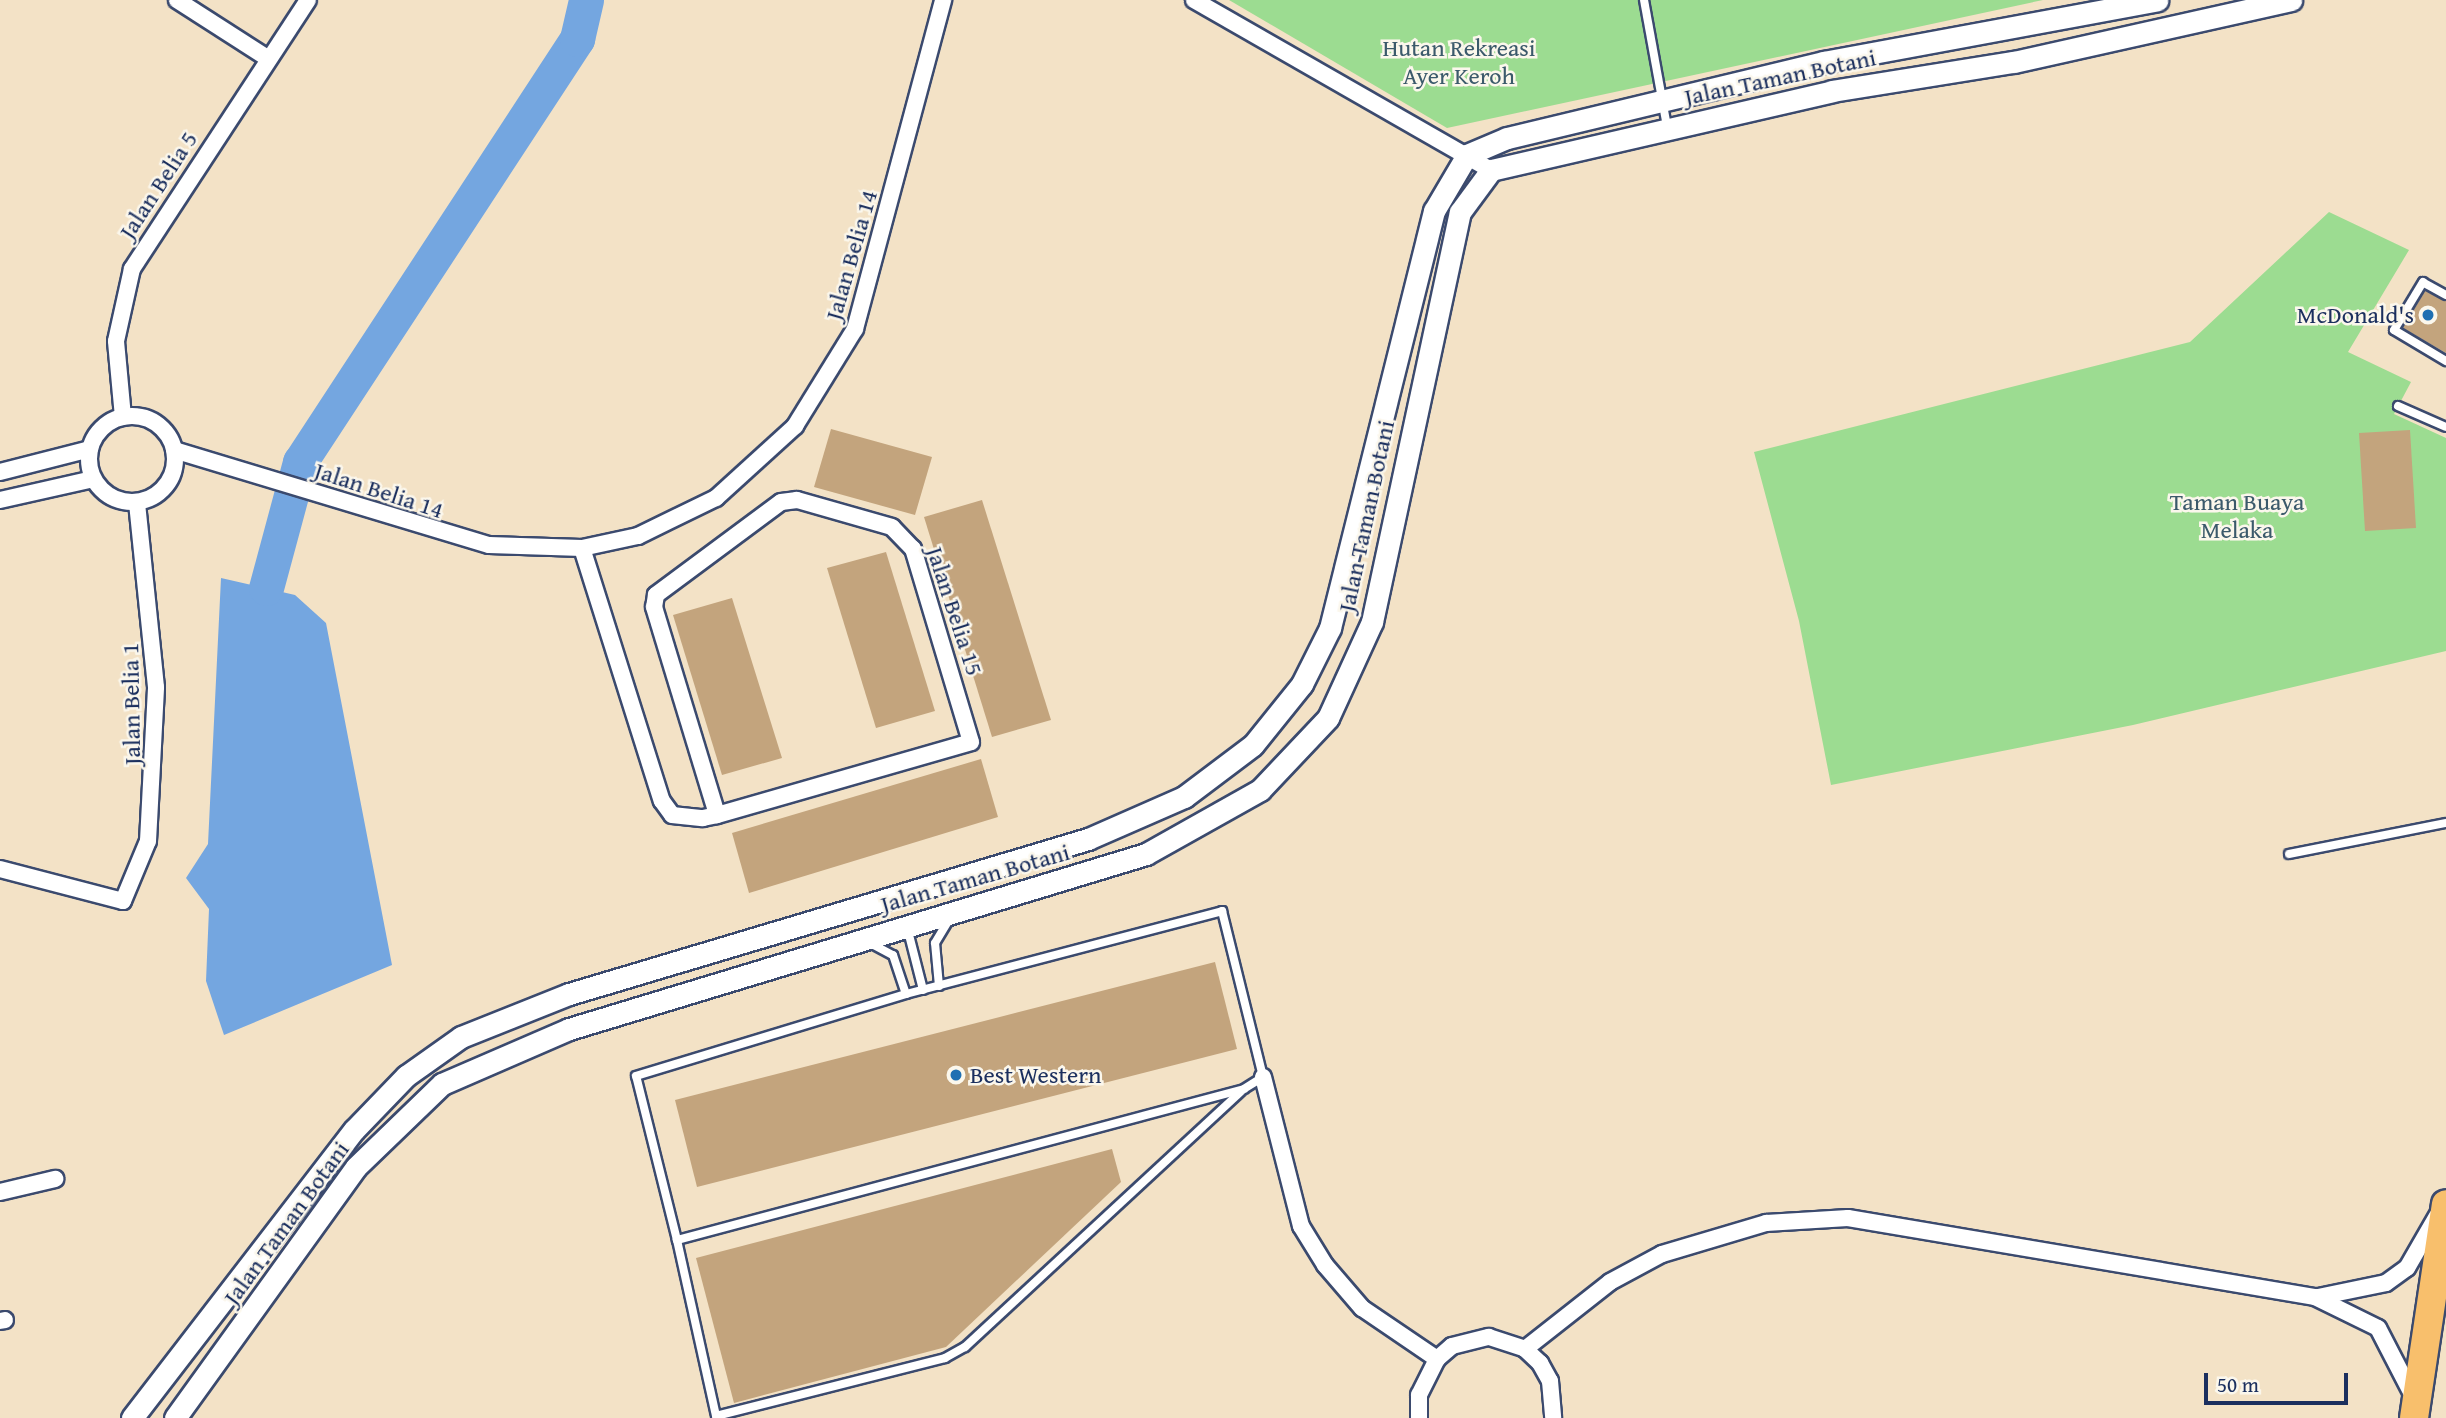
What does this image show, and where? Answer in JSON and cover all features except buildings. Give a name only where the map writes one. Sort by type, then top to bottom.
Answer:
[{"type":"highway","points":[[2415,1413],[2446,1203]]},
{"type":"street","points":[[177,0],[269,59]]},
{"type":"street","name":"Jalan Belia 5","points":[[123,417],[116,341],[132,269],[307,0]]},
{"type":"street","name":"Jalan Belia 14","points":[[174,450],[237,465],[344,506],[489,545],[582,548],[638,536],[716,498],[769,453],[818,396],[867,294],[943,0]]},
{"type":"street","points":[[1194,0],[1491,170]]},
{"type":"street","name":"Jalan Taman Botani","points":[[132,1418],[354,1130],[433,1055],[531,1006],[847,914],[1126,825],[1209,781],[1270,727],[1302,684],[1330,628],[1434,211],[1467,155],[1507,138],[1664,98],[2157,0]]},
{"type":"street","name":"Jalan Taman Botani","points":[[175,1418],[356,1167],[442,1084],[569,1029],[857,939],[953,915],[1146,854],[1204,826],[1260,790],[1328,718],[1372,622],[1460,212],[1491,170],[1667,127],[1832,91],[2014,62],[2291,0]]},
{"type":"street","points":[[123,417],[150,420],[174,450],[163,490],[137,502],[112,497],[93,479],[90,449],[102,428],[123,417]]},
{"type":"street","points":[[0,472],[90,449]]},
{"type":"street","points":[[0,499],[93,479]]},
{"type":"street","name":"Jalan Belia 15","points":[[582,548],[662,801],[671,815],[717,815],[971,742],[903,533],[797,500],[781,502],[656,595],[654,607],[717,815]]},
{"type":"street","name":"Jalan Belia 1","points":[[0,869],[122,901],[148,841],[155,796],[154,642],[137,502]]},
{"type":"street","points":[[847,914],[881,915],[907,927]]},
{"type":"street","points":[[1263,1077],[1301,1226],[1325,1265],[1362,1308],[1437,1359]]},
{"type":"street","points":[[0,1192],[55,1179]]},
{"type":"street","points":[[2315,1297],[2362,1291],[2396,1276],[2446,1203]]},
{"type":"street","points":[[1525,1349],[1610,1282],[1662,1254],[1718,1233],[1804,1219],[1901,1225],[2315,1297],[2378,1328],[2404,1369],[2415,1413]]},
{"type":"street","points":[[1419,1418],[1419,1395],[1437,1359],[1452,1346],[1489,1337],[1525,1349],[1550,1381],[1553,1418]]},
{"type":"lane","points":[[1644,0],[1664,98],[1667,127]]},
{"type":"lane","points":[[2446,295],[2423,282],[2394,330],[2446,361]]},
{"type":"lane","points":[[2398,406],[2446,427]]},
{"type":"lane","points":[[2289,854],[2446,823]]},
{"type":"lane","points":[[1222,911],[1263,1077],[1244,1089],[975,1338],[945,1358],[716,1416],[677,1240],[636,1076],[939,986],[1222,911]]},
{"type":"lane","points":[[939,986],[935,943],[953,915]]},
{"type":"lane","points":[[907,927],[923,990]]},
{"type":"lane","points":[[857,939],[893,954],[906,994]]},
{"type":"lane","points":[[677,1240],[1244,1089]]},
{"type":"green space","name":"Hutan Rekreasi Ayer Keroh","points":[[1229,0],[2043,0],[1447,128]]},
{"type":"green space","name":"Taman Buaya Melaka","points":[[2329,212],[2409,250],[2348,352],[2411,382],[2394,414],[2446,438],[2446,651],[2133,725],[1831,785],[1799,621],[1754,452],[2190,342]]},
{"type":"water","points":[[221,578],[295,595],[326,623],[392,965],[224,1035],[206,981],[209,909],[186,878],[208,844]]},
{"type":"waterway","points":[[266,588],[300,462],[577,39],[586,0]]},
{"type":"place","name":"McDonald's","points":[[2428,315]]},
{"type":"place","name":"Best Western","points":[[956,1075]]}]
